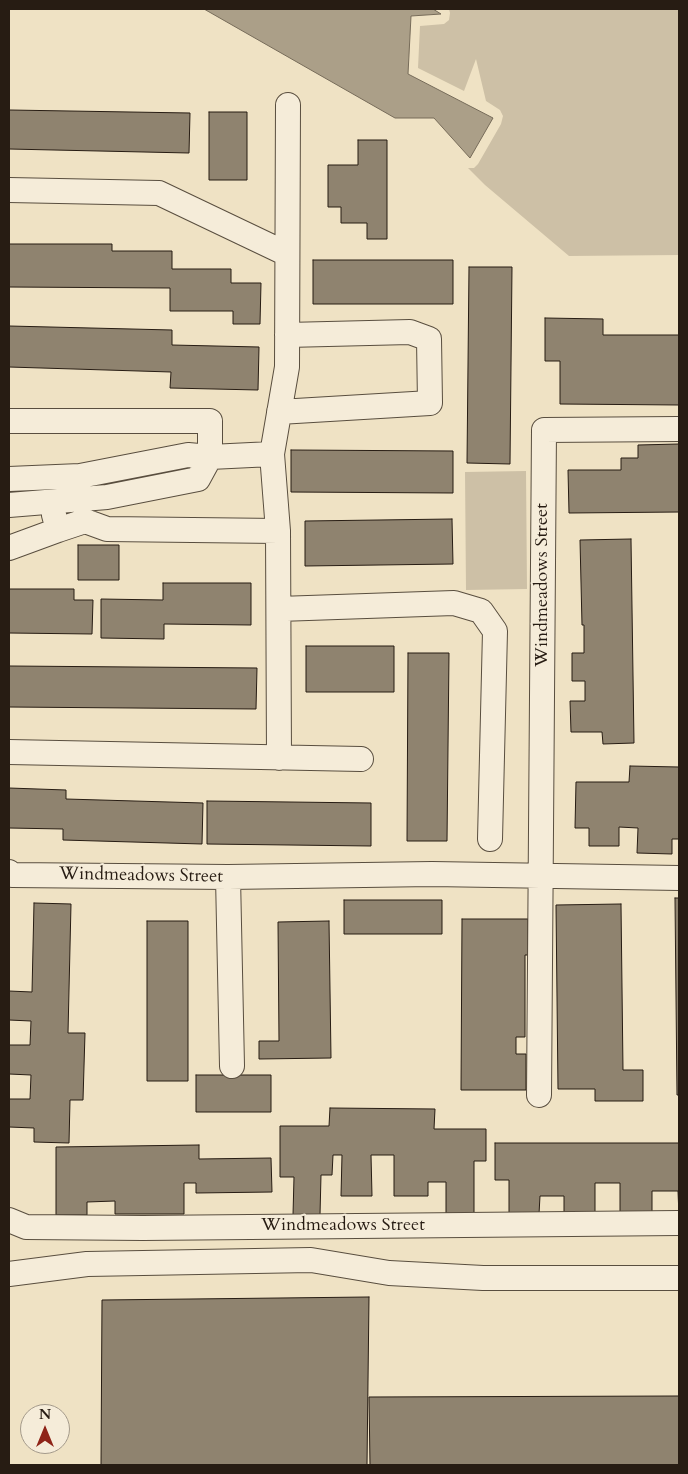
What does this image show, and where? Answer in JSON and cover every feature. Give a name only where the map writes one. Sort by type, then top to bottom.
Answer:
[{"type":"street","points":[[279,758],[278,532],[272,454],[287,367],[288,105]]},
{"type":"street","points":[[9,190],[159,193],[287,254]]},
{"type":"street","points":[[279,412],[430,403],[429,339],[410,332],[287,335]]},
{"type":"street","points":[[9,421],[210,421],[210,457],[198,479],[107,496],[9,505]]},
{"type":"street","name":"Windmeadows Street","points":[[539,1096],[544,430],[679,429]]},
{"type":"street","points":[[9,479],[80,476],[188,455],[210,457],[272,454]]},
{"type":"street","points":[[38,479],[45,502],[58,530]]},
{"type":"street","points":[[9,548],[85,521],[107,528],[278,532]]},
{"type":"street","points":[[279,609],[454,603],[482,611],[495,631],[490,839]]},
{"type":"street","points":[[9,752],[361,759]]},
{"type":"street","name":"Windmeadows Street","points":[[10,878],[432,874],[679,878]]},
{"type":"street","points":[[228,877],[232,1066]]},
{"type":"street","name":"Windmeadows Street","points":[[9,1220],[26,1227],[143,1228],[679,1223]]},
{"type":"street","points":[[9,1274],[87,1264],[311,1260],[389,1273],[455,1276],[679,1278]]},
{"type":"shaded area","points":[[204,9],[433,9],[441,14],[411,16],[408,74],[493,118],[470,158],[434,118],[395,118]]},
{"type":"shaded area","points":[[449,9],[679,9],[679,255],[569,256],[485,185],[468,168],[474,168],[478,164],[501,124],[503,116],[500,110],[486,101],[476,59],[464,91],[418,68],[420,26],[444,24],[449,20]]},
{"type":"shaded area","points":[[526,471],[527,589],[466,590],[465,472]]},
{"type":"building","points":[[9,110],[190,113],[189,153],[9,149]]},
{"type":"building","points":[[209,112],[247,112],[247,180],[209,180]]},
{"type":"building","points":[[358,140],[387,140],[387,239],[367,239],[367,223],[341,223],[341,207],[328,207],[328,165],[358,165]]},
{"type":"building","points":[[9,244],[112,244],[112,251],[172,251],[172,269],[231,269],[231,283],[261,283],[260,324],[233,324],[233,311],[170,311],[170,288],[9,287]]},
{"type":"building","points":[[313,260],[453,260],[453,304],[313,304]]},
{"type":"building","points":[[469,267],[512,267],[510,464],[467,463]]},
{"type":"building","points":[[545,318],[603,319],[603,335],[679,335],[679,405],[560,404],[560,361],[545,361]]},
{"type":"building","points":[[9,326],[172,330],[172,345],[259,347],[258,390],[170,388],[171,372],[9,367]]},
{"type":"building","points":[[679,444],[679,512],[569,513],[568,470],[621,470],[621,458],[638,458],[638,445]]},
{"type":"building","points":[[291,450],[453,451],[453,493],[291,492]]},
{"type":"building","points":[[452,519],[453,564],[305,566],[305,521]]},
{"type":"building","points":[[631,539],[634,743],[603,744],[602,732],[571,732],[570,701],[585,701],[585,681],[572,681],[572,653],[584,653],[580,540]]},
{"type":"building","points":[[78,545],[119,545],[119,580],[78,580]]},
{"type":"building","points":[[163,583],[251,583],[251,625],[164,624],[164,639],[101,638],[101,599],[163,600]]},
{"type":"building","points":[[9,589],[74,589],[74,600],[93,600],[92,634],[9,633]]},
{"type":"building","points":[[306,646],[394,646],[394,692],[306,692]]},
{"type":"building","points":[[408,653],[449,653],[447,841],[407,841]]},
{"type":"building","points":[[9,666],[257,668],[256,709],[9,707]]},
{"type":"building","points":[[630,766],[679,767],[679,839],[672,839],[672,854],[637,853],[638,828],[619,827],[619,846],[589,846],[589,828],[575,828],[576,782],[629,782]]},
{"type":"building","points":[[9,788],[66,790],[66,799],[203,803],[202,844],[63,840],[63,829],[9,828]]},
{"type":"building","points":[[207,801],[371,803],[371,846],[207,844]]},
{"type":"building","points":[[675,898],[679,898],[679,1095],[677,1095]]},
{"type":"building","points":[[344,900],[442,900],[442,934],[344,934]]},
{"type":"building","points":[[34,903],[71,904],[68,1033],[85,1033],[83,1100],[70,1100],[69,1143],[34,1142],[34,1128],[9,1127],[9,1099],[30,1099],[31,1075],[9,1074],[9,1045],[30,1045],[31,1021],[9,1020],[9,991],[32,992]]},
{"type":"building","points":[[621,904],[623,1070],[643,1070],[643,1101],[595,1101],[595,1089],[558,1089],[556,905]]},
{"type":"building","points":[[462,919],[528,919],[528,955],[525,955],[525,1037],[516,1037],[516,1054],[526,1054],[526,1090],[461,1090]]},
{"type":"building","points":[[147,921],[188,921],[188,1081],[147,1081]]},
{"type":"building","points":[[329,921],[331,1058],[259,1059],[259,1041],[279,1041],[278,922]]},
{"type":"building","points":[[196,1075],[271,1075],[271,1112],[196,1112]]},
{"type":"building","points":[[330,1108],[435,1109],[434,1129],[486,1129],[486,1161],[474,1161],[474,1216],[446,1216],[446,1182],[428,1182],[428,1196],[394,1196],[394,1155],[371,1155],[372,1196],[341,1196],[342,1155],[333,1155],[332,1175],[321,1175],[320,1215],[293,1215],[294,1177],[280,1177],[280,1126],[329,1126]]},
{"type":"building","points":[[495,1143],[679,1143],[679,1216],[678,1191],[652,1191],[652,1216],[620,1216],[620,1183],[595,1183],[595,1215],[564,1215],[564,1196],[540,1196],[539,1214],[509,1214],[509,1180],[495,1180]]},
{"type":"building","points":[[199,1145],[199,1159],[271,1158],[272,1192],[196,1193],[196,1183],[184,1183],[184,1214],[115,1214],[115,1201],[87,1202],[87,1215],[56,1215],[56,1147]]},
{"type":"building","points":[[369,1297],[367,1465],[101,1465],[102,1300]]},
{"type":"building","points":[[679,1396],[679,1465],[370,1465],[369,1397]]}]
